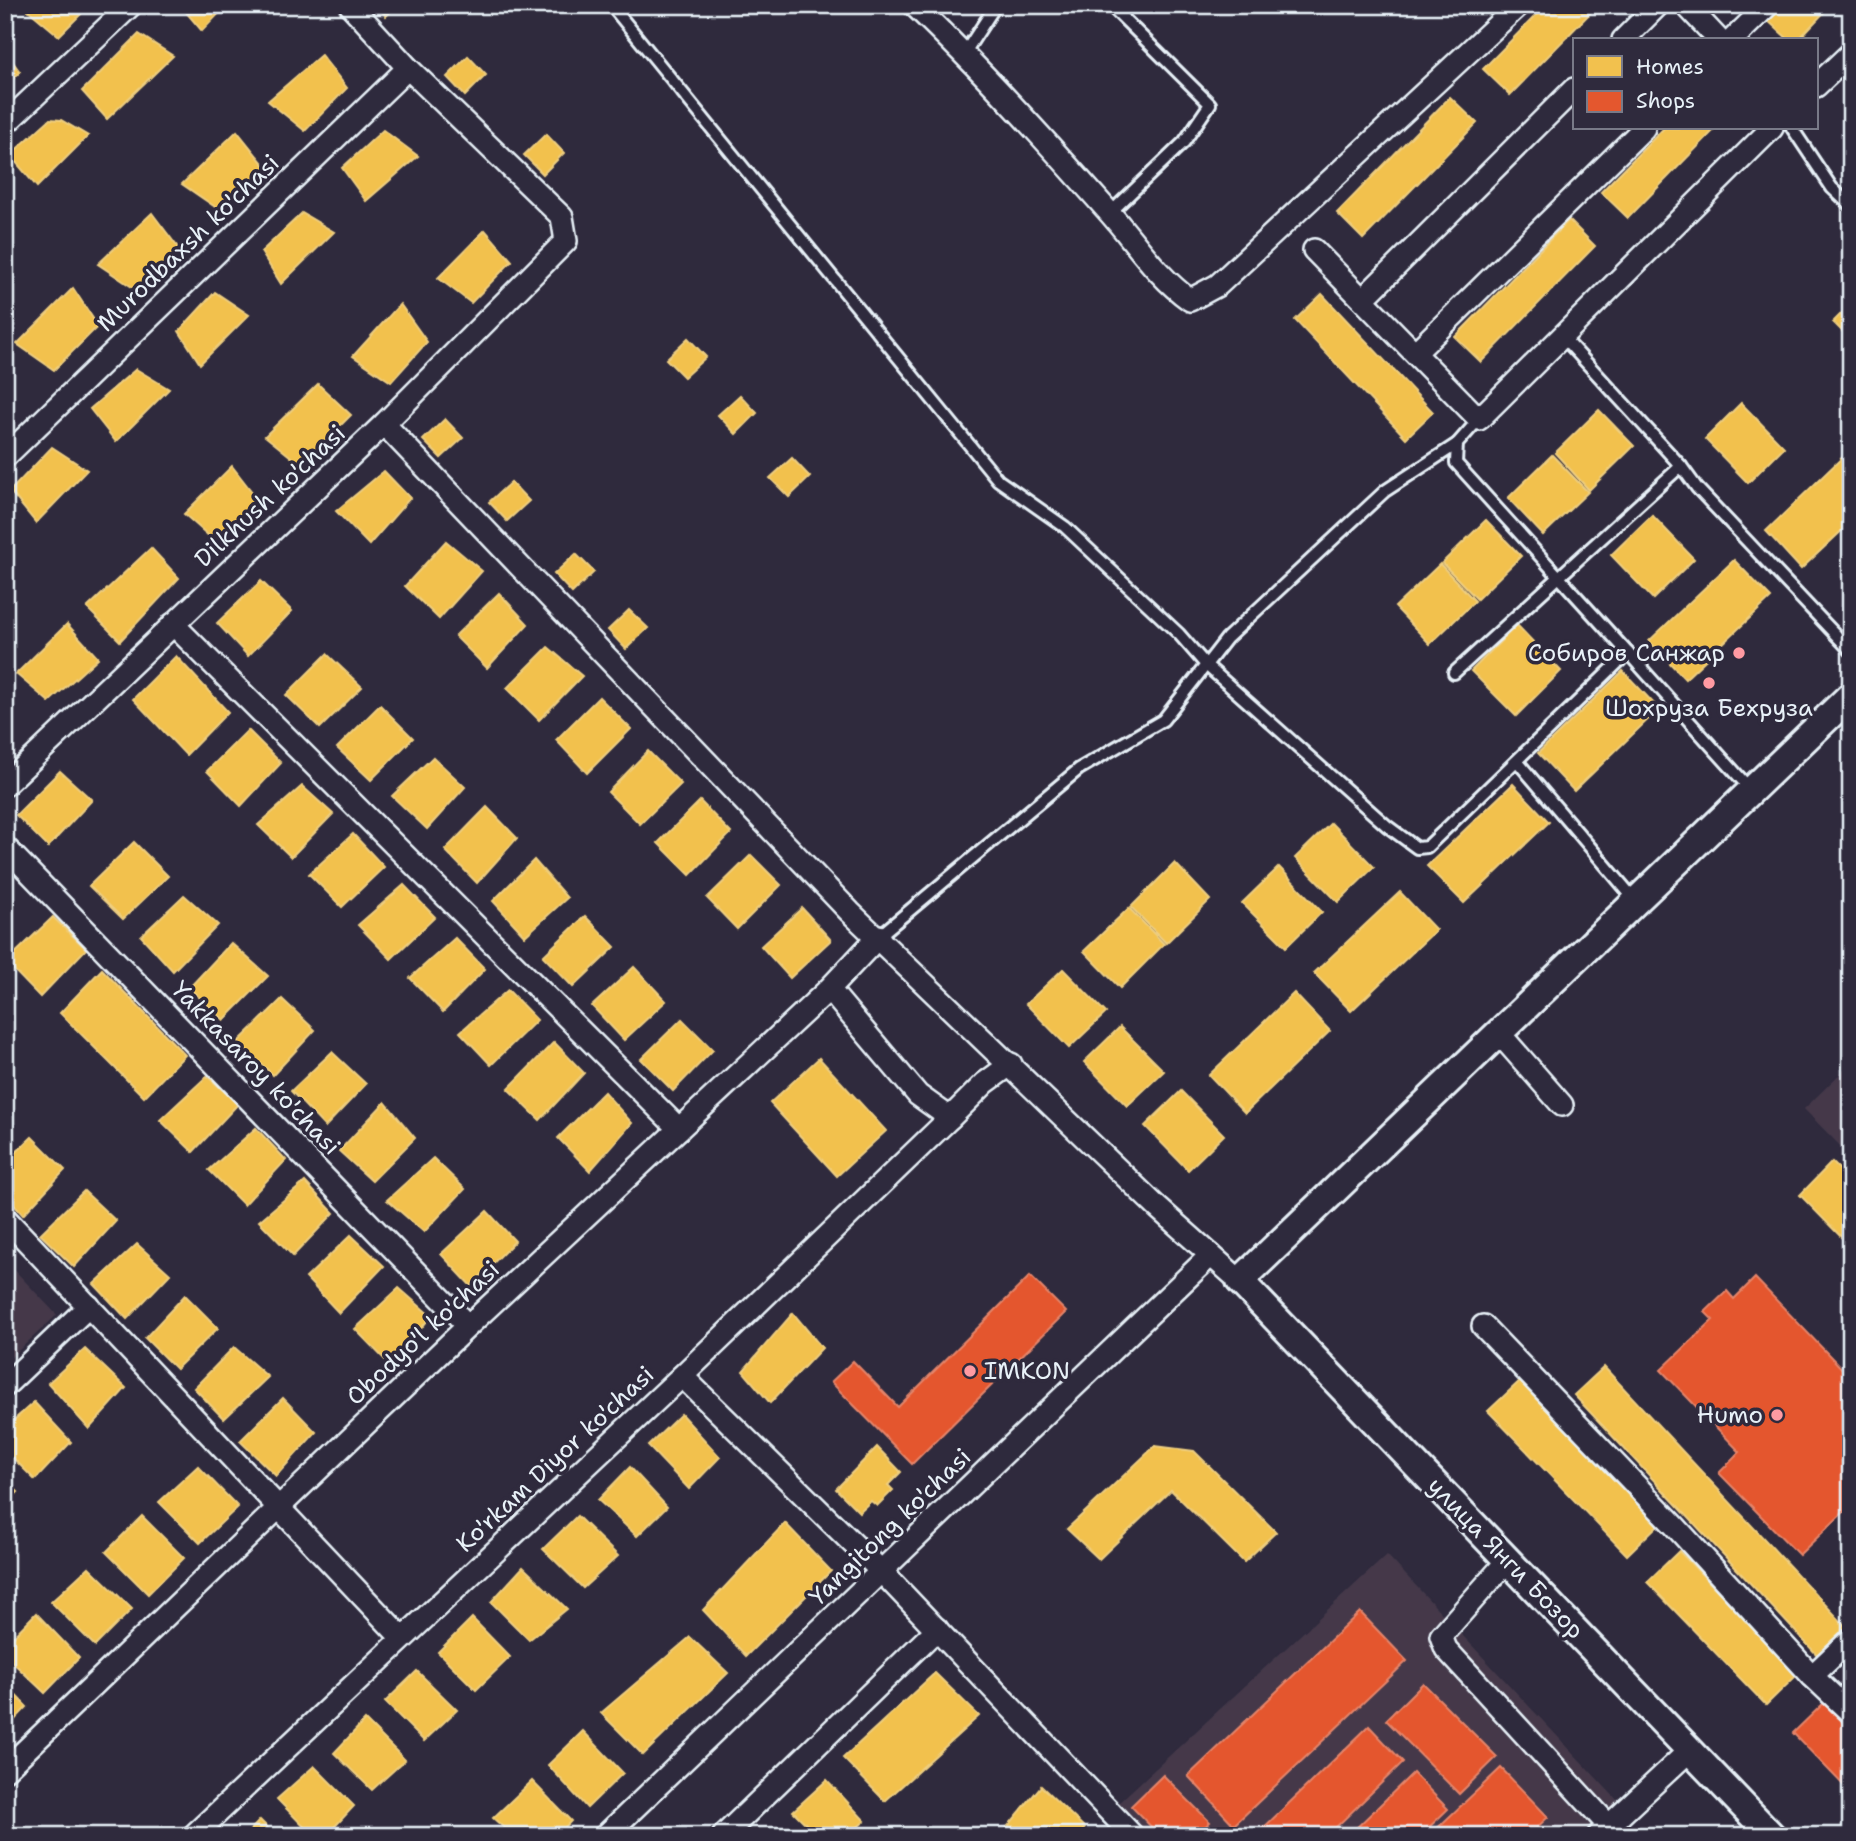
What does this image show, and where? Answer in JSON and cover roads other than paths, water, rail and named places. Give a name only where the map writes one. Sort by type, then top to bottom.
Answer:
[{"type":"street","points":[[5,124],[131,5]]},
{"type":"street","points":[[350,5],[408,68]]},
{"type":"street","points":[[914,5],[964,54],[1110,213],[1167,284],[1190,300],[1218,285],[1519,5]]},
{"type":"street","points":[[1625,38],[1658,5]]},
{"type":"street","points":[[1686,5],[1717,38]]},
{"type":"street","points":[[1734,38],[1768,5]]},
{"type":"street","points":[[1818,84],[1851,52]]},
{"type":"street","name":"Dilkhush ko'chasi","points":[[5,785],[384,424],[566,241],[562,217],[408,68]]},
{"type":"street","name":"Murodbaxsh ko'chasi","points":[[5,457],[408,68]]},
{"type":"street","points":[[1363,299],[1573,90]]},
{"type":"street","points":[[1416,352],[1642,130]]},
{"type":"street","points":[[1314,250],[1479,419],[1770,130]]},
{"type":"street","points":[[384,424],[850,912],[1157,1207],[1240,1281],[1851,695]]},
{"type":"street","points":[[173,624],[679,1129]]},
{"type":"street","name":"Yakkasaroy ko'chasi","points":[[5,847],[468,1326]]},
{"type":"street","name":"Obodyo'l ko'chasi","points":[[5,1770],[468,1326],[829,989],[878,936]]},
{"type":"street","points":[[829,989],[918,1095],[950,1118]]},
{"type":"street","points":[[1499,1032],[1562,1105]]},
{"type":"street","name":"Ko'rkam Diyor ko'chasi","points":[[192,1836],[682,1376],[985,1083],[1011,1064]]},
{"type":"street","points":[[5,1218],[402,1638]]},
{"type":"street","name":"Yangitong ko'chasi","points":[[605,1836],[1211,1255]]},
{"type":"street","name":"улица Янги Бозор","points":[[1240,1281],[1772,1836]]},
{"type":"street","points":[[5,1386],[89,1307]]},
{"type":"street","points":[[1483,1326],[1674,1525],[1812,1676],[1851,1713]]},
{"type":"street","points":[[682,1376],[882,1572],[1133,1836]]},
{"type":"street","points":[[1508,1560],[1441,1636],[1446,1649],[1603,1831],[1690,1750]]},
{"type":"street","points":[[723,1836],[937,1629]]},
{"type":"street","points":[[1812,1676],[1851,1639]]},
{"type":"lane","points":[[611,5],[998,480],[1065,527],[1179,634],[1206,664],[1387,825],[1417,848],[1427,847],[1628,653]]},
{"type":"lane","points":[[964,54],[996,5]]},
{"type":"lane","points":[[1110,5],[1210,104],[1184,142],[1110,213]]},
{"type":"lane","points":[[1793,130],[1832,188],[1851,206]]},
{"type":"lane","points":[[1562,336],[1681,466],[1697,488],[1851,651]]},
{"type":"lane","points":[[878,936],[1079,769],[1163,720],[1227,638],[1385,491],[1457,444],[1479,419]]},
{"type":"lane","points":[[1457,444],[1456,463],[1751,790]]},
{"type":"lane","points":[[1454,673],[1681,466]]},
{"type":"lane","points":[[1517,761],[1636,902]]},
{"type":"place","name":"Собиров Санжар","points":[[1739,653]]},
{"type":"place","name":"Шохруза Бехруза","points":[[1709,683]]},
{"type":"place","name":"IMKON","points":[[970,1371]]},
{"type":"place","name":"Humo","points":[[1777,1415]]}]
